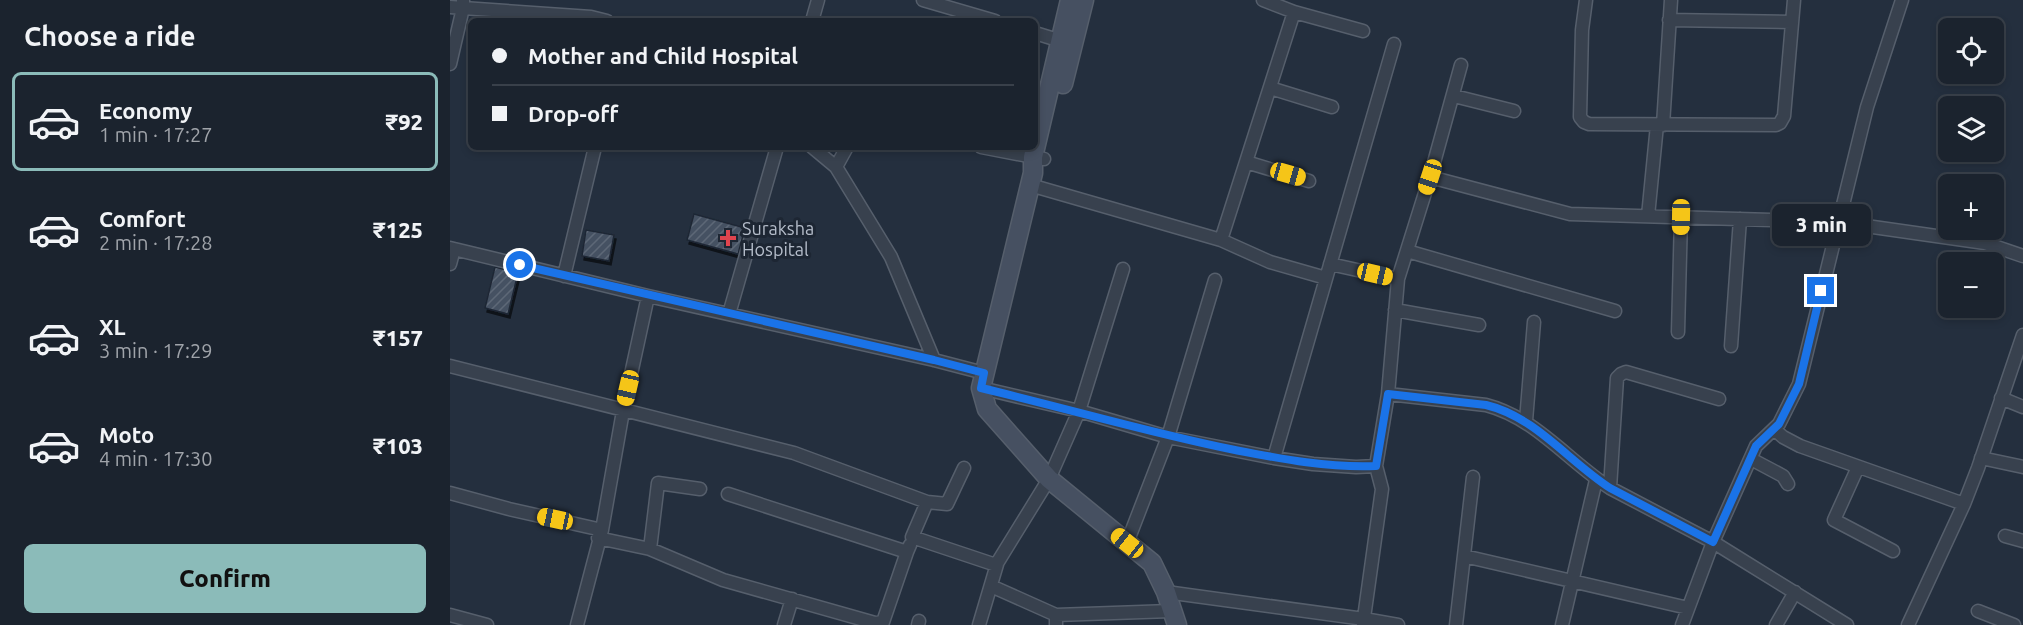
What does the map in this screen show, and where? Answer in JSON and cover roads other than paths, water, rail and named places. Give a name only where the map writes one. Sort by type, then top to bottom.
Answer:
[{"type":"main road","points":[[1070,0],[1035,169],[983,381],[987,409],[1049,478],[1152,563],[1166,592],[1174,618]]},
{"type":"main road","points":[[1035,169],[1084,0]]},
{"type":"street","points":[[923,0],[984,18]]},
{"type":"street","points":[[1263,0],[1294,12],[1363,31]]},
{"type":"street","points":[[1586,0],[1582,30],[1580,117],[1589,124],[1660,125],[1776,125],[1780,123],[1784,116],[1794,0]]},
{"type":"street","points":[[1648,216],[1660,125],[1671,0]]},
{"type":"street","points":[[1683,625],[1713,542],[1756,446],[1779,424],[1799,384],[1867,107],[1902,0]]},
{"type":"street","points":[[812,18],[814,1]]},
{"type":"street","points":[[450,64],[458,5],[595,18]]},
{"type":"street","points":[[1221,240],[1294,12]]},
{"type":"street","points":[[1669,20],[1792,22]]},
{"type":"street","points":[[1038,34],[1061,41]]},
{"type":"street","points":[[1274,458],[1394,44]]},
{"type":"street","points":[[1363,622],[1382,489],[1376,466],[1388,394],[1398,279],[1454,96],[1461,65]]},
{"type":"street","points":[[1270,88],[1332,107]]},
{"type":"street","points":[[1454,96],[1514,111]]},
{"type":"street","points":[[564,276],[594,150]]},
{"type":"street","points":[[729,314],[776,150]]},
{"type":"street","points":[[816,150],[836,167],[891,257],[934,360]]},
{"type":"street","points":[[836,167],[845,150]]},
{"type":"street","points":[[988,150],[1221,240],[1270,262],[1326,278]]},
{"type":"street","points":[[1246,162],[1310,181]]},
{"type":"street","points":[[1430,177],[1570,214],[1838,222],[1985,243],[2023,256]]},
{"type":"street","points":[[1678,332],[1681,217]]},
{"type":"street","points":[[1731,346],[1740,219]]},
{"type":"street","points":[[450,264],[452,248],[648,296],[934,360],[983,381],[1168,436],[1313,464],[1376,466]]},
{"type":"street","points":[[1407,251],[1615,311]]},
{"type":"street","points":[[1330,264],[1398,279]]},
{"type":"street","points":[[912,537],[996,565],[1049,478],[1079,411],[1123,269]]},
{"type":"street","points":[[1127,543],[1168,436],[1215,280]]},
{"type":"street","points":[[577,625],[600,534],[648,296]]},
{"type":"street","points":[[1395,310],[1479,325]]},
{"type":"street","points":[[1526,421],[1534,322]]},
{"type":"street","points":[[1908,625],[1964,504],[2023,335]]},
{"type":"street","points":[[450,366],[794,453],[927,502],[947,504],[964,468]]},
{"type":"street","points":[[1610,488],[1617,378],[1621,374],[1626,372],[1719,399]]},
{"type":"street","points":[[1388,394],[1486,405],[1502,409],[1526,421],[1596,480],[1713,542],[1847,625]]},
{"type":"street","points":[[2001,398],[2023,408]]},
{"type":"street","points":[[1774,429],[1800,446],[1964,504]]},
{"type":"street","points":[[1981,458],[2023,467]]},
{"type":"street","points":[[1751,459],[1783,476],[1788,484]]},
{"type":"street","points":[[1858,467],[1834,520],[1893,550]]},
{"type":"street","points":[[1456,625],[1473,477]]},
{"type":"street","points":[[1562,625],[1596,480]]},
{"type":"street","points":[[650,549],[658,483],[700,489]]},
{"type":"street","points":[[450,493],[650,549],[723,580],[875,623],[883,622],[912,537],[927,502]]},
{"type":"street","points":[[728,494],[908,552]]},
{"type":"street","points":[[2005,536],[2023,541]]},
{"type":"street","points":[[1464,556],[1688,608]]},
{"type":"street","points":[[979,625],[998,561]]},
{"type":"street","points":[[991,586],[1056,620],[1174,618]]},
{"type":"street","points":[[1166,592],[1363,622],[1398,625]]},
{"type":"street","points":[[1776,625],[1795,592]]},
{"type":"street","points":[[784,625],[792,599]]},
{"type":"street","points":[[1978,610],[2014,625]]},
{"type":"street","points":[[450,615],[487,625]]},
{"type":"place","name":"Suraksha Hospital","points":[[728,238]]}]
